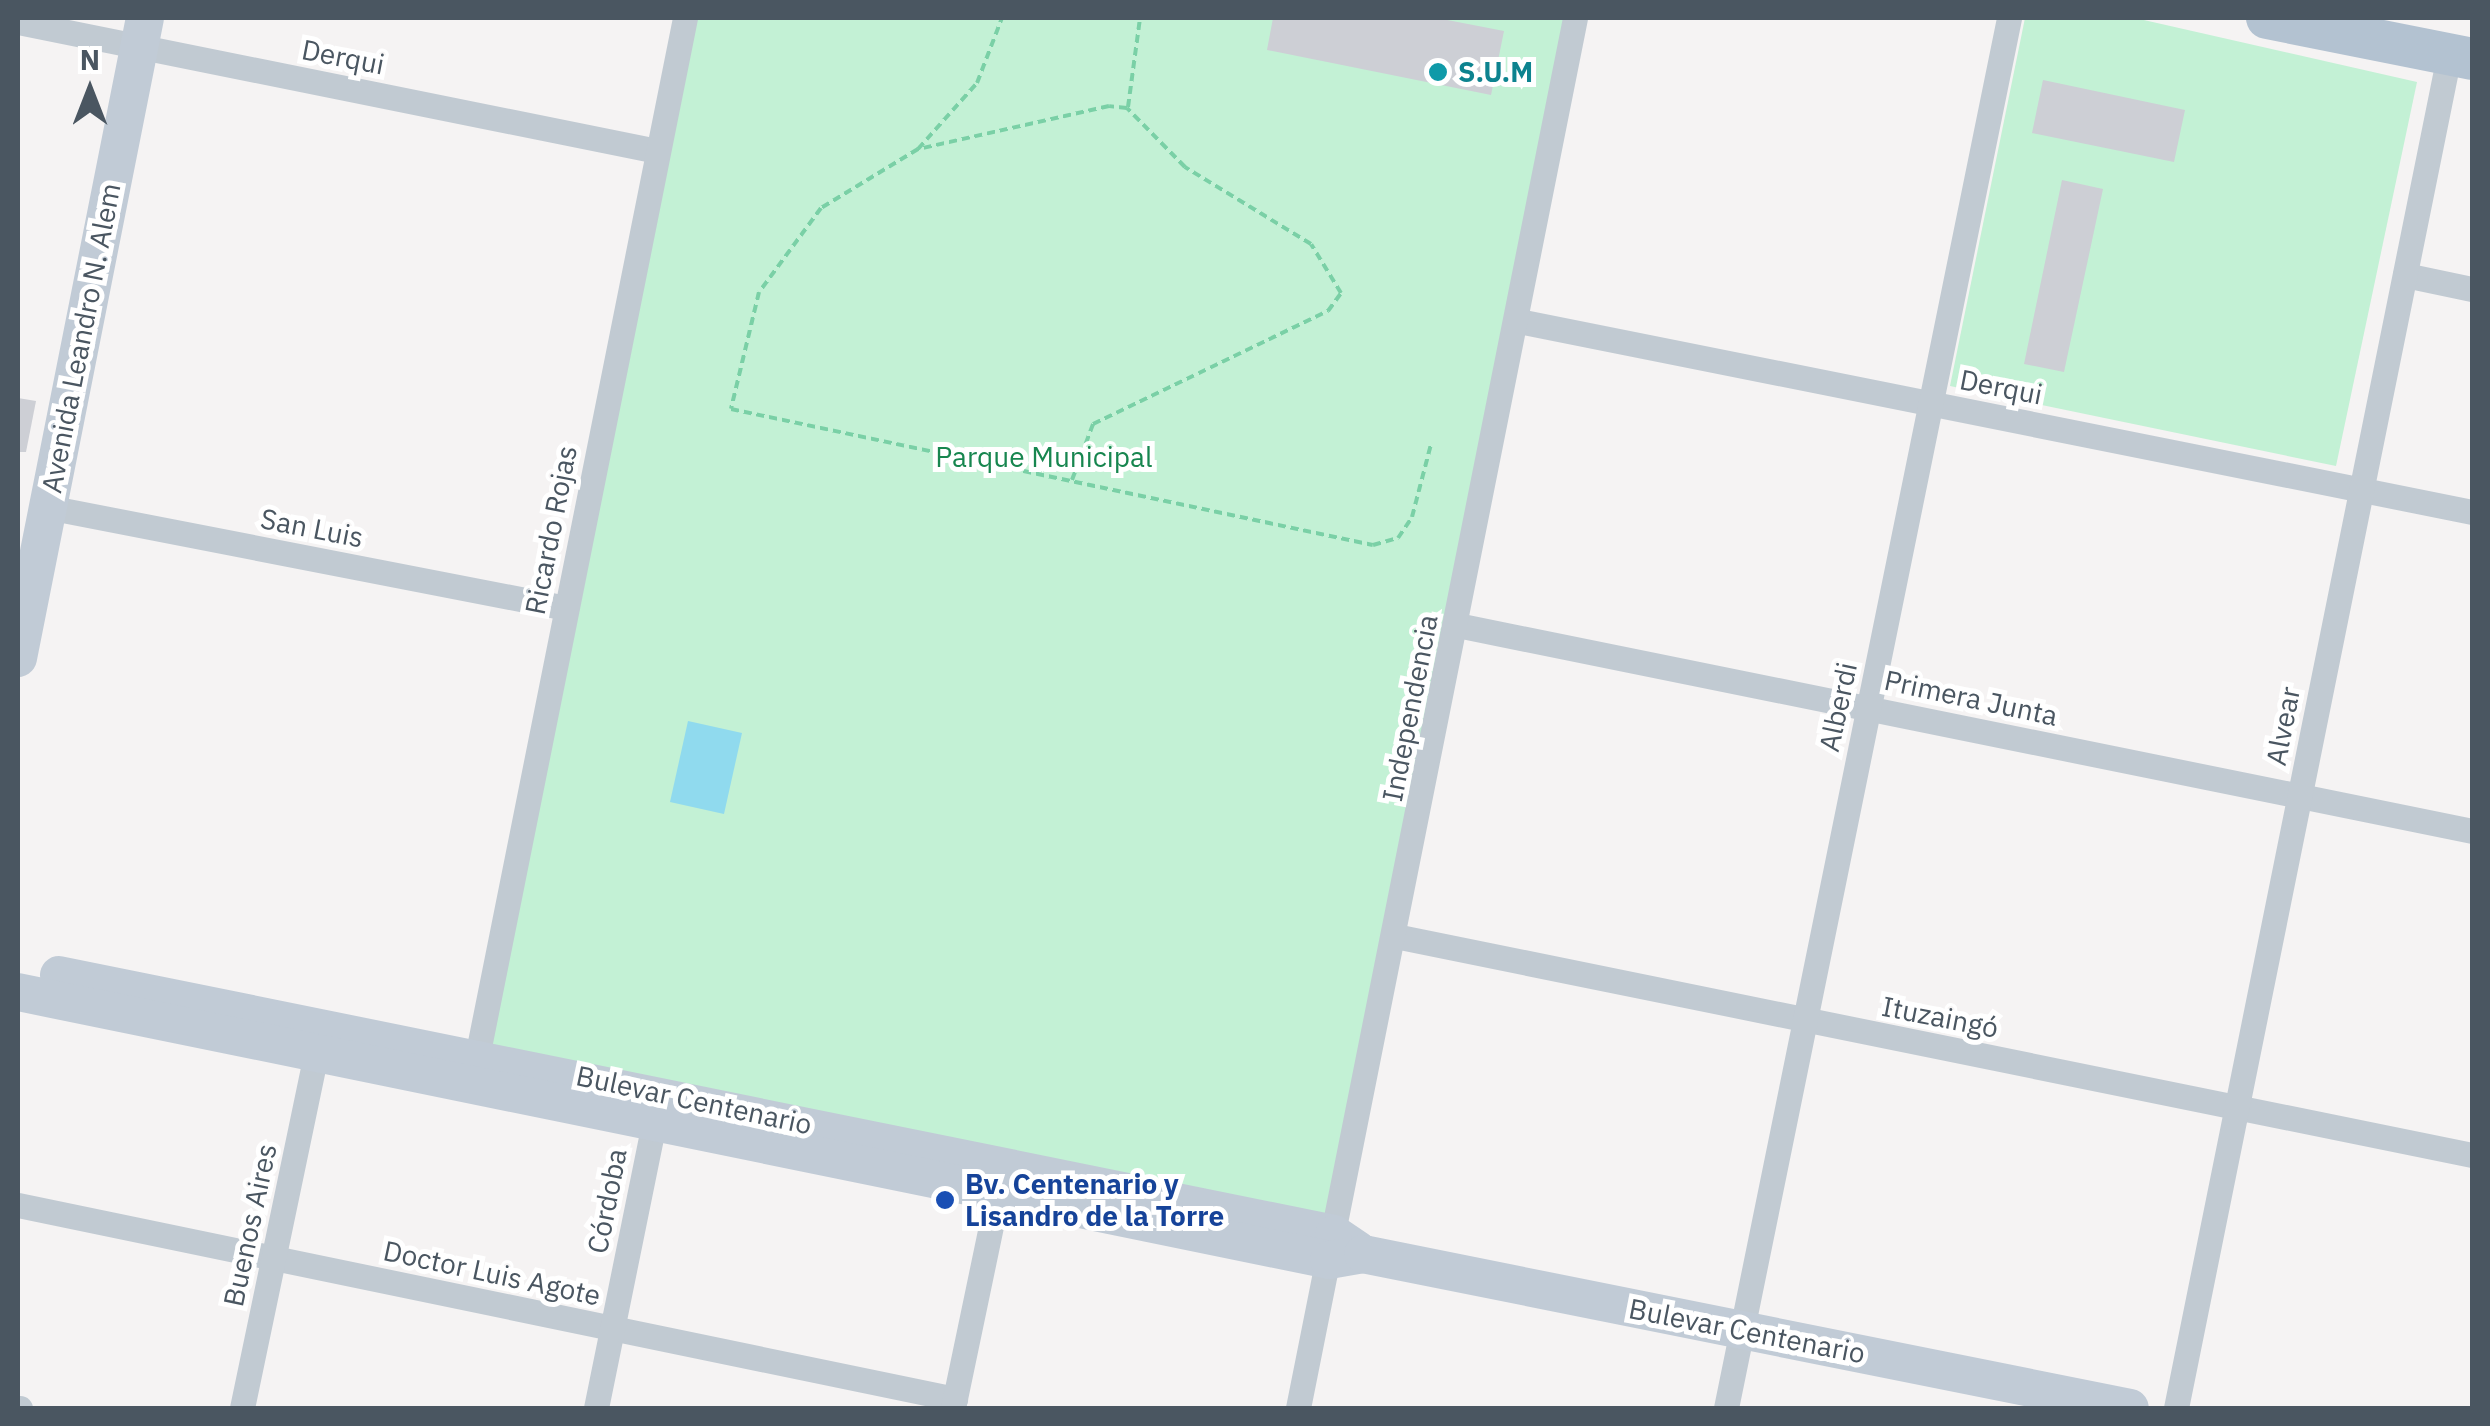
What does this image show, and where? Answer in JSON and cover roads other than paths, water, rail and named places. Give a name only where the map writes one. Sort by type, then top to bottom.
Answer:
[{"type":"main road","points":[[2266,18],[2461,57]]},
{"type":"main road","name":"Avenida Leandro N. Alem","points":[[18,658],[142,32]]},
{"type":"main road","name":"Bulevar Centenario","points":[[18,967],[474,1070],[2130,1408]]},
{"type":"main road","name":"Bulevar Centenario","points":[[18,992],[316,1053],[474,1070],[654,1122],[998,1192],[1342,1249]]},
{"type":"street","name":"Ricardo Rojas","points":[[474,1070],[685,18]]},
{"type":"street","name":"Independencia","points":[[1298,1408],[1342,1249],[1395,936],[1519,322],[1575,18]]},
{"type":"street","name":"Alberdi","points":[[1726,1408],[2009,18]]},
{"type":"street","name":"Derqui","points":[[18,22],[142,32],[657,151]]},
{"type":"street","name":"Alvear","points":[[2176,1408],[2405,275],[2461,57]]},
{"type":"street","points":[[2405,275],[2472,289]]},
{"type":"street","name":"Derqui","points":[[1519,322],[2472,512]]},
{"type":"street","name":"San Luis","points":[[48,507],[566,608]]},
{"type":"street","name":"Primera Junta","points":[[1457,625],[2472,831]]},
{"type":"street","name":"Ituzaingó","points":[[1395,936],[2472,1156]]},
{"type":"street","name":"Buenos Aires","points":[[242,1408],[316,1053]]},
{"type":"street","name":"Córdoba","points":[[596,1408],[654,1122]]},
{"type":"street","points":[[954,1404],[998,1192]]},
{"type":"street","name":"Doctor Luis Agote","points":[[18,1205],[612,1328],[954,1404]]},
{"type":"water","points":[[688,721],[742,733],[724,814],[670,802]]},
{"type":"place","name":"S.U.M","points":[[1438,72]]},
{"type":"place","name":"Bv. Centenario y Lisandro de la Torre","points":[[945,1200]]},
{"type":"park label","name":"Parque Municipal","points":[[1044,457]]}]
